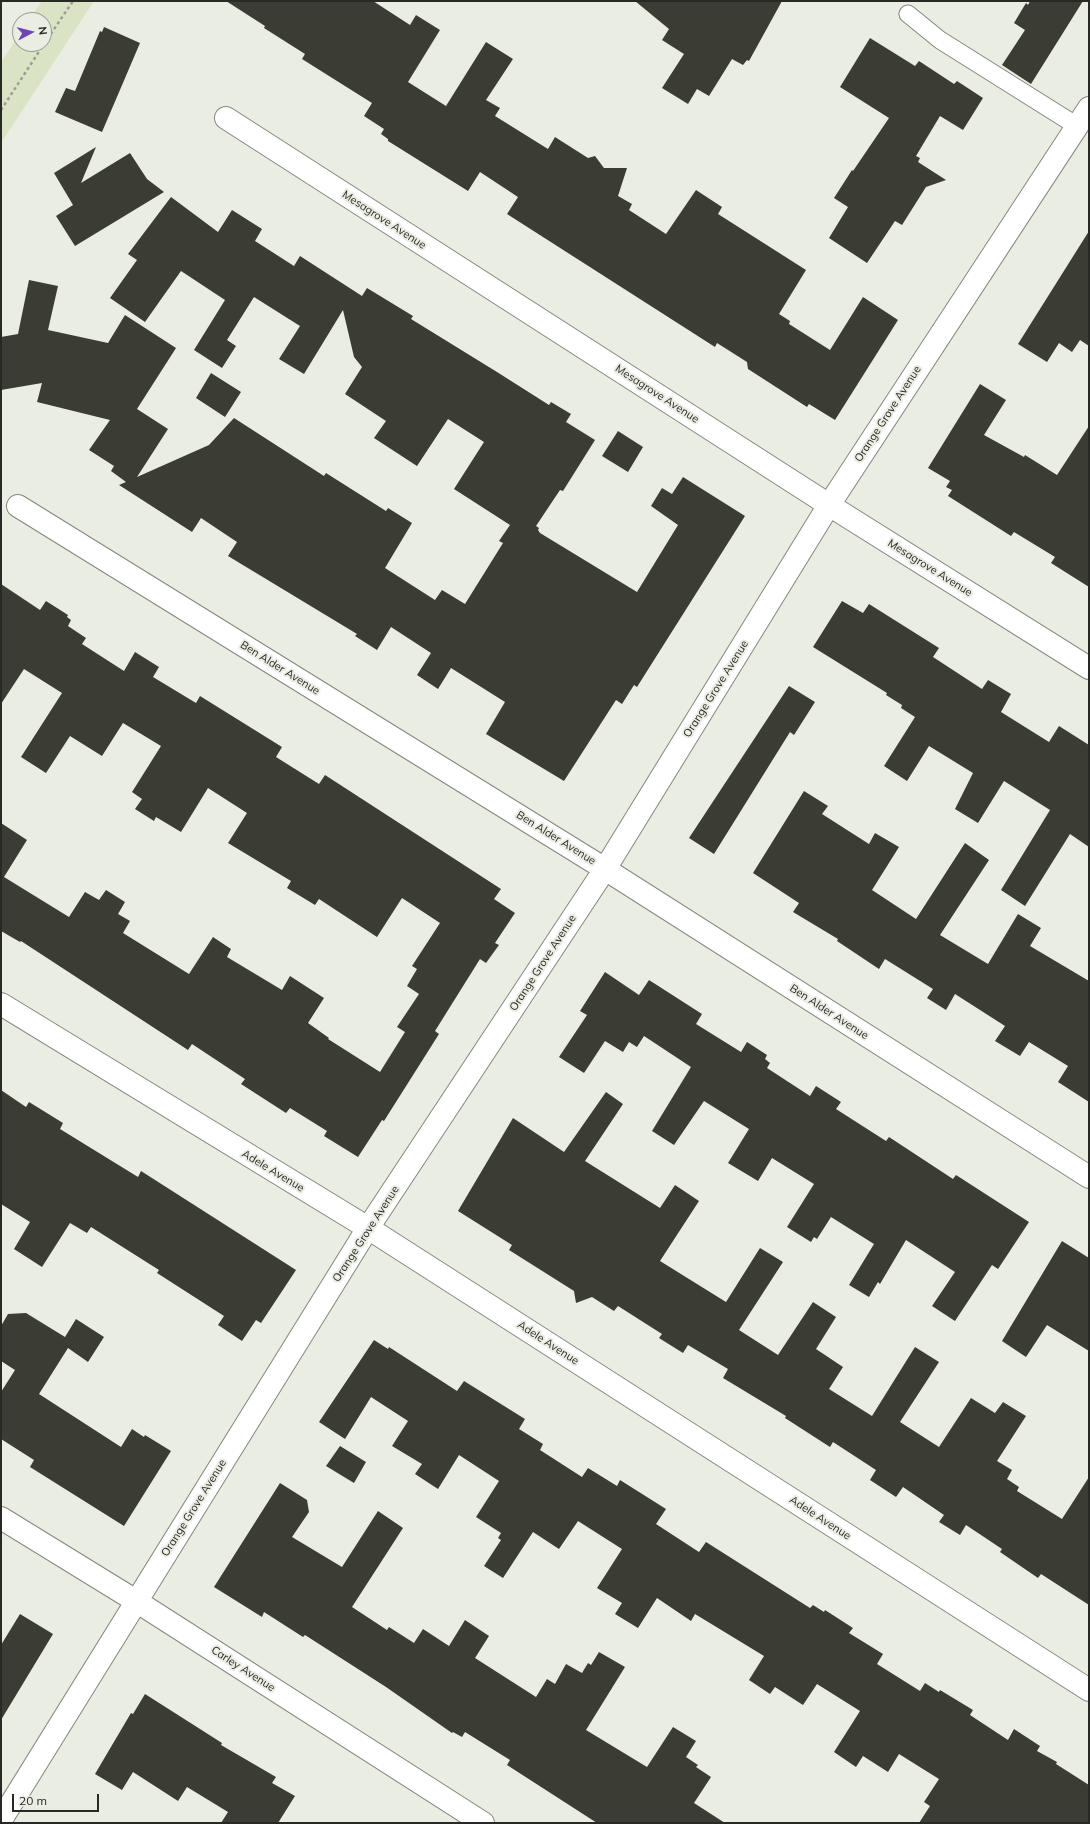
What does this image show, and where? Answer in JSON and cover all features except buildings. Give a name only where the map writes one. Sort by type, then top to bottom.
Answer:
[{"type":"street","name":"Orange Grove Avenue","points":[[1,1820],[368,1228],[606,869],[829,505],[1089,108]]},
{"type":"street","name":"Mesagrove Avenue","points":[[226,118],[829,505],[1089,668]]},
{"type":"street","name":"Ben Alder Avenue","points":[[18,506],[606,869],[1089,1177]]},
{"type":"street","name":"Adele Avenue","points":[[1,1004],[368,1228],[1089,1690]]},
{"type":"street","name":"Carley Avenue","points":[[1,1518],[136,1601],[483,1823]]},
{"type":"lane","points":[[908,14],[940,40],[1077,126]]},
{"type":"path","points":[[52,32],[73,1]]},
{"type":"path","points":[[1,110],[39,52]]},
{"type":"green space","points":[[42,1],[94,1],[1,143],[1,62],[12,46],[12,52],[52,52],[52,12],[34,12]]}]
